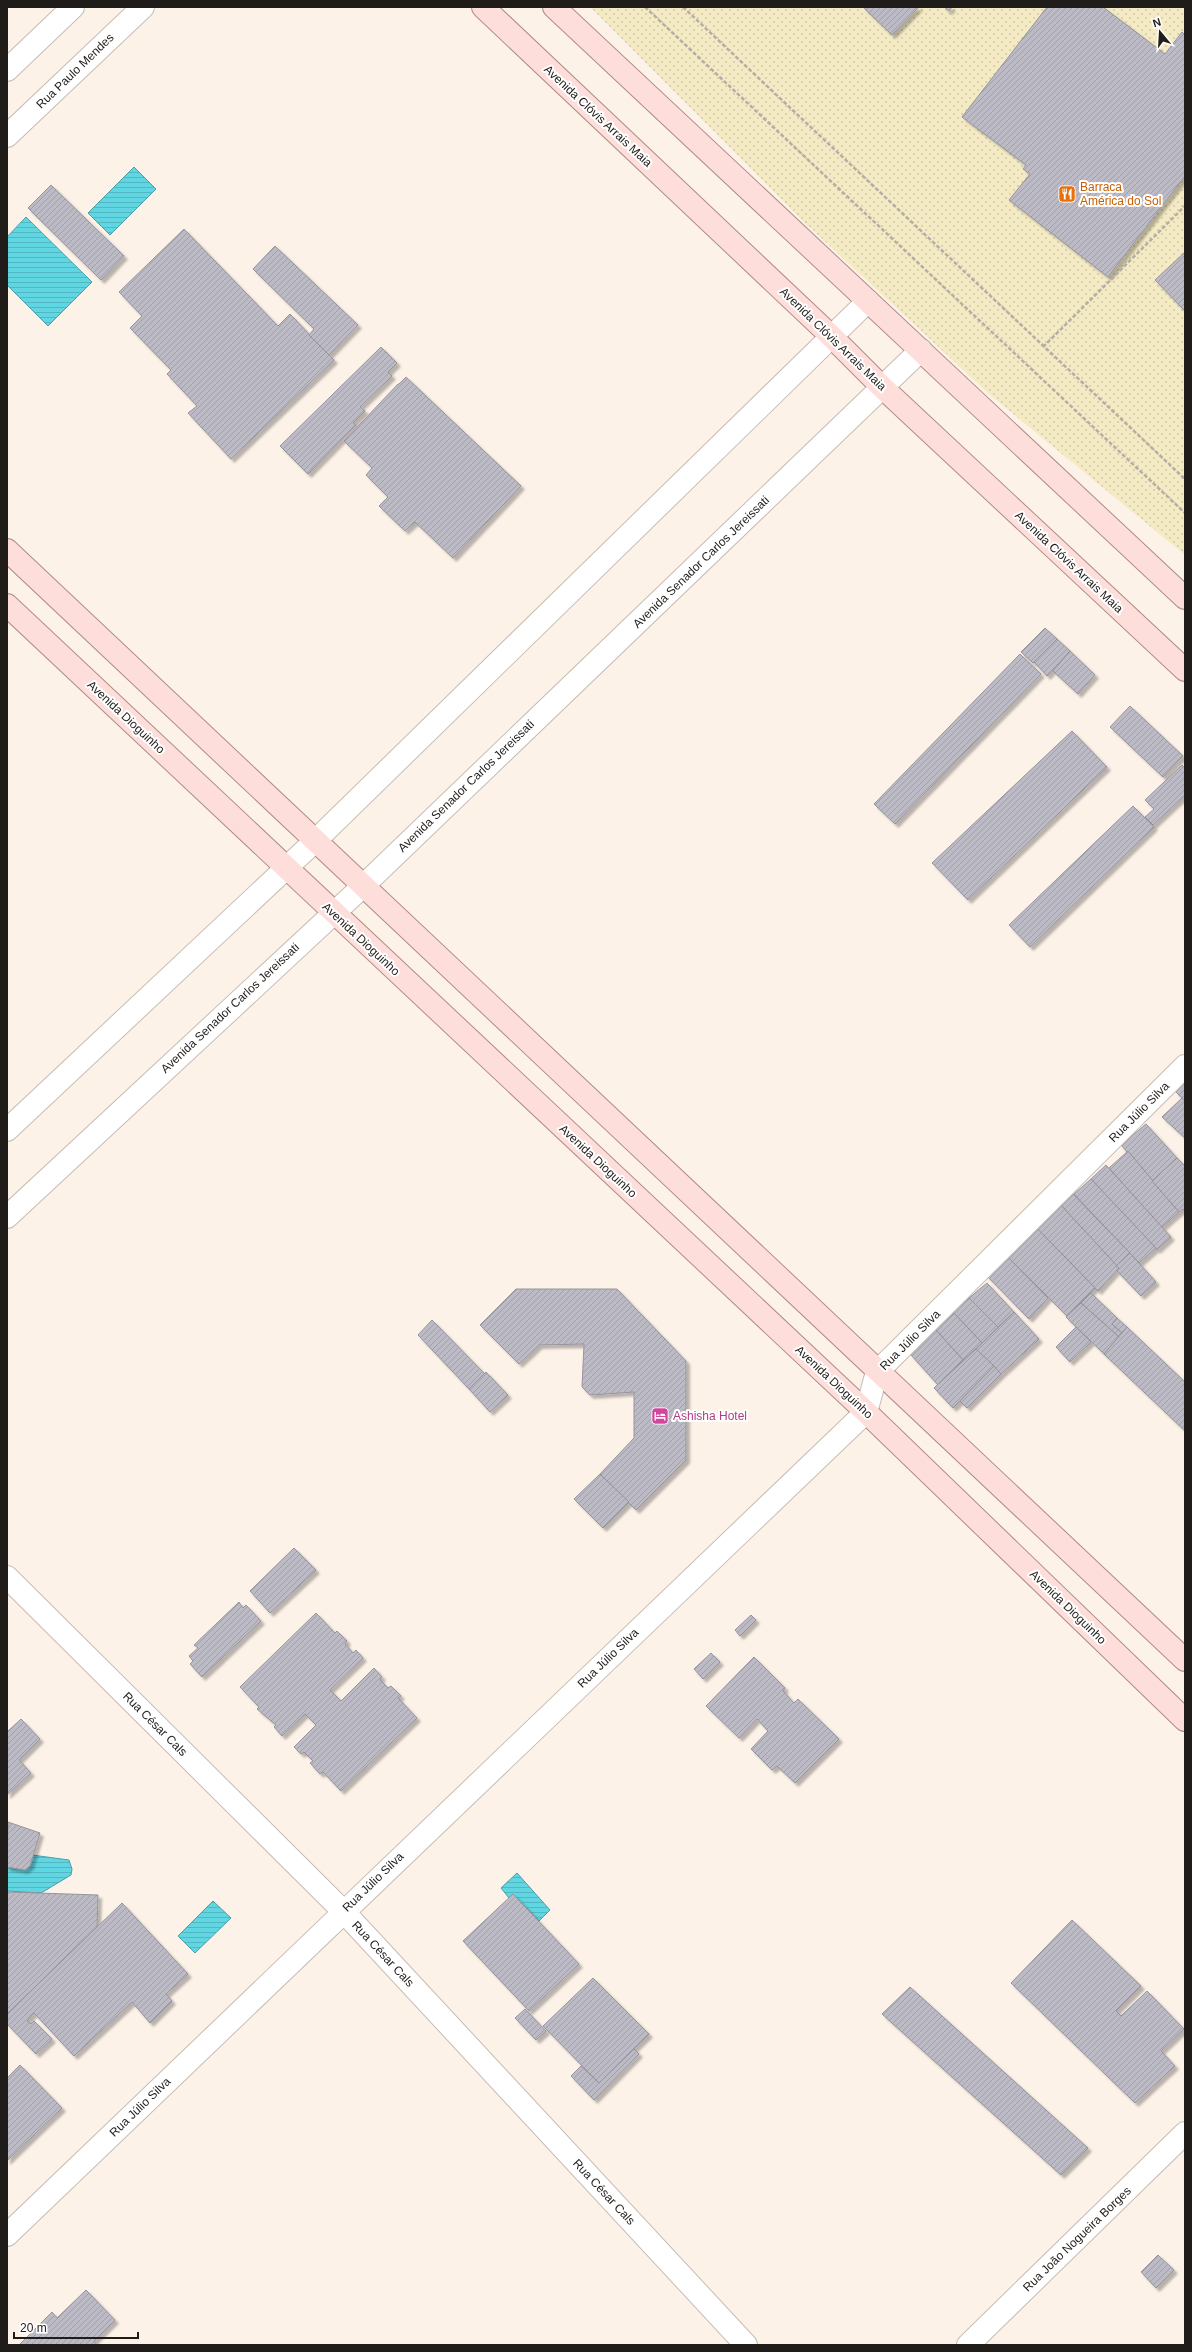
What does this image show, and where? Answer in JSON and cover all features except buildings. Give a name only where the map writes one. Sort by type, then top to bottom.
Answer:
[{"type":"main road","name":"Avenida Clóvis Arrais Maia","points":[[483,7],[831,336],[882,388],[1185,670]]},
{"type":"main road","points":[[554,7],[1185,598]]},
{"type":"main road","points":[[7,550],[314,842],[1185,1660]]},
{"type":"main road","name":"Avenida Dioguinho","points":[[7,605],[287,868],[332,913],[866,1412],[1185,1720]]},
{"type":"street","points":[[7,70],[73,7]]},
{"type":"street","name":"Rua Paulo Mendes","points":[[7,136],[143,7]]},
{"type":"street","points":[[7,1130],[287,868],[868,301]]},
{"type":"street","name":"Avenida Senador Carlos Jereissati","points":[[7,1217],[332,913],[362,887],[921,350]]},
{"type":"street","name":"Rua Júlio Silva","points":[[7,2235],[343,1911],[866,1412],[877,1372],[1185,1066]]},
{"type":"street","name":"Rua César Cals","points":[[7,1577],[343,1911],[746,2345]]},
{"type":"street","name":"Rua João Nogueira Borges","points":[[968,2345],[1185,2133]]},
{"type":"path","points":[[645,7],[1185,513]]},
{"type":"path","points":[[683,7],[1185,479]]},
{"type":"path","points":[[1044,347],[1185,206]]},
{"type":"sand","points":[[590,7],[1185,7],[1185,555],[989,394],[804,222]]},
{"type":"water","points":[[134,167],[156,189],[110,235],[88,213]]},
{"type":"water","points":[[26,217],[92,282],[48,326],[7,285],[7,237]]},
{"type":"water","points":[[32,1855],[69,1860],[72,1869],[71,1875],[41,1893],[7,1891],[7,1868],[25,1870],[30,1866]]},
{"type":"water","points":[[517,1873],[550,1910],[539,1921],[513,1894],[509,1898],[501,1888]]},
{"type":"water","points":[[213,1901],[231,1918],[195,1953],[178,1936]]},
{"type":"place","name":"Barraca América do Sol","points":[[1067,194]]},
{"type":"place","name":"Ashisha Hotel","points":[[660,1416]]}]
